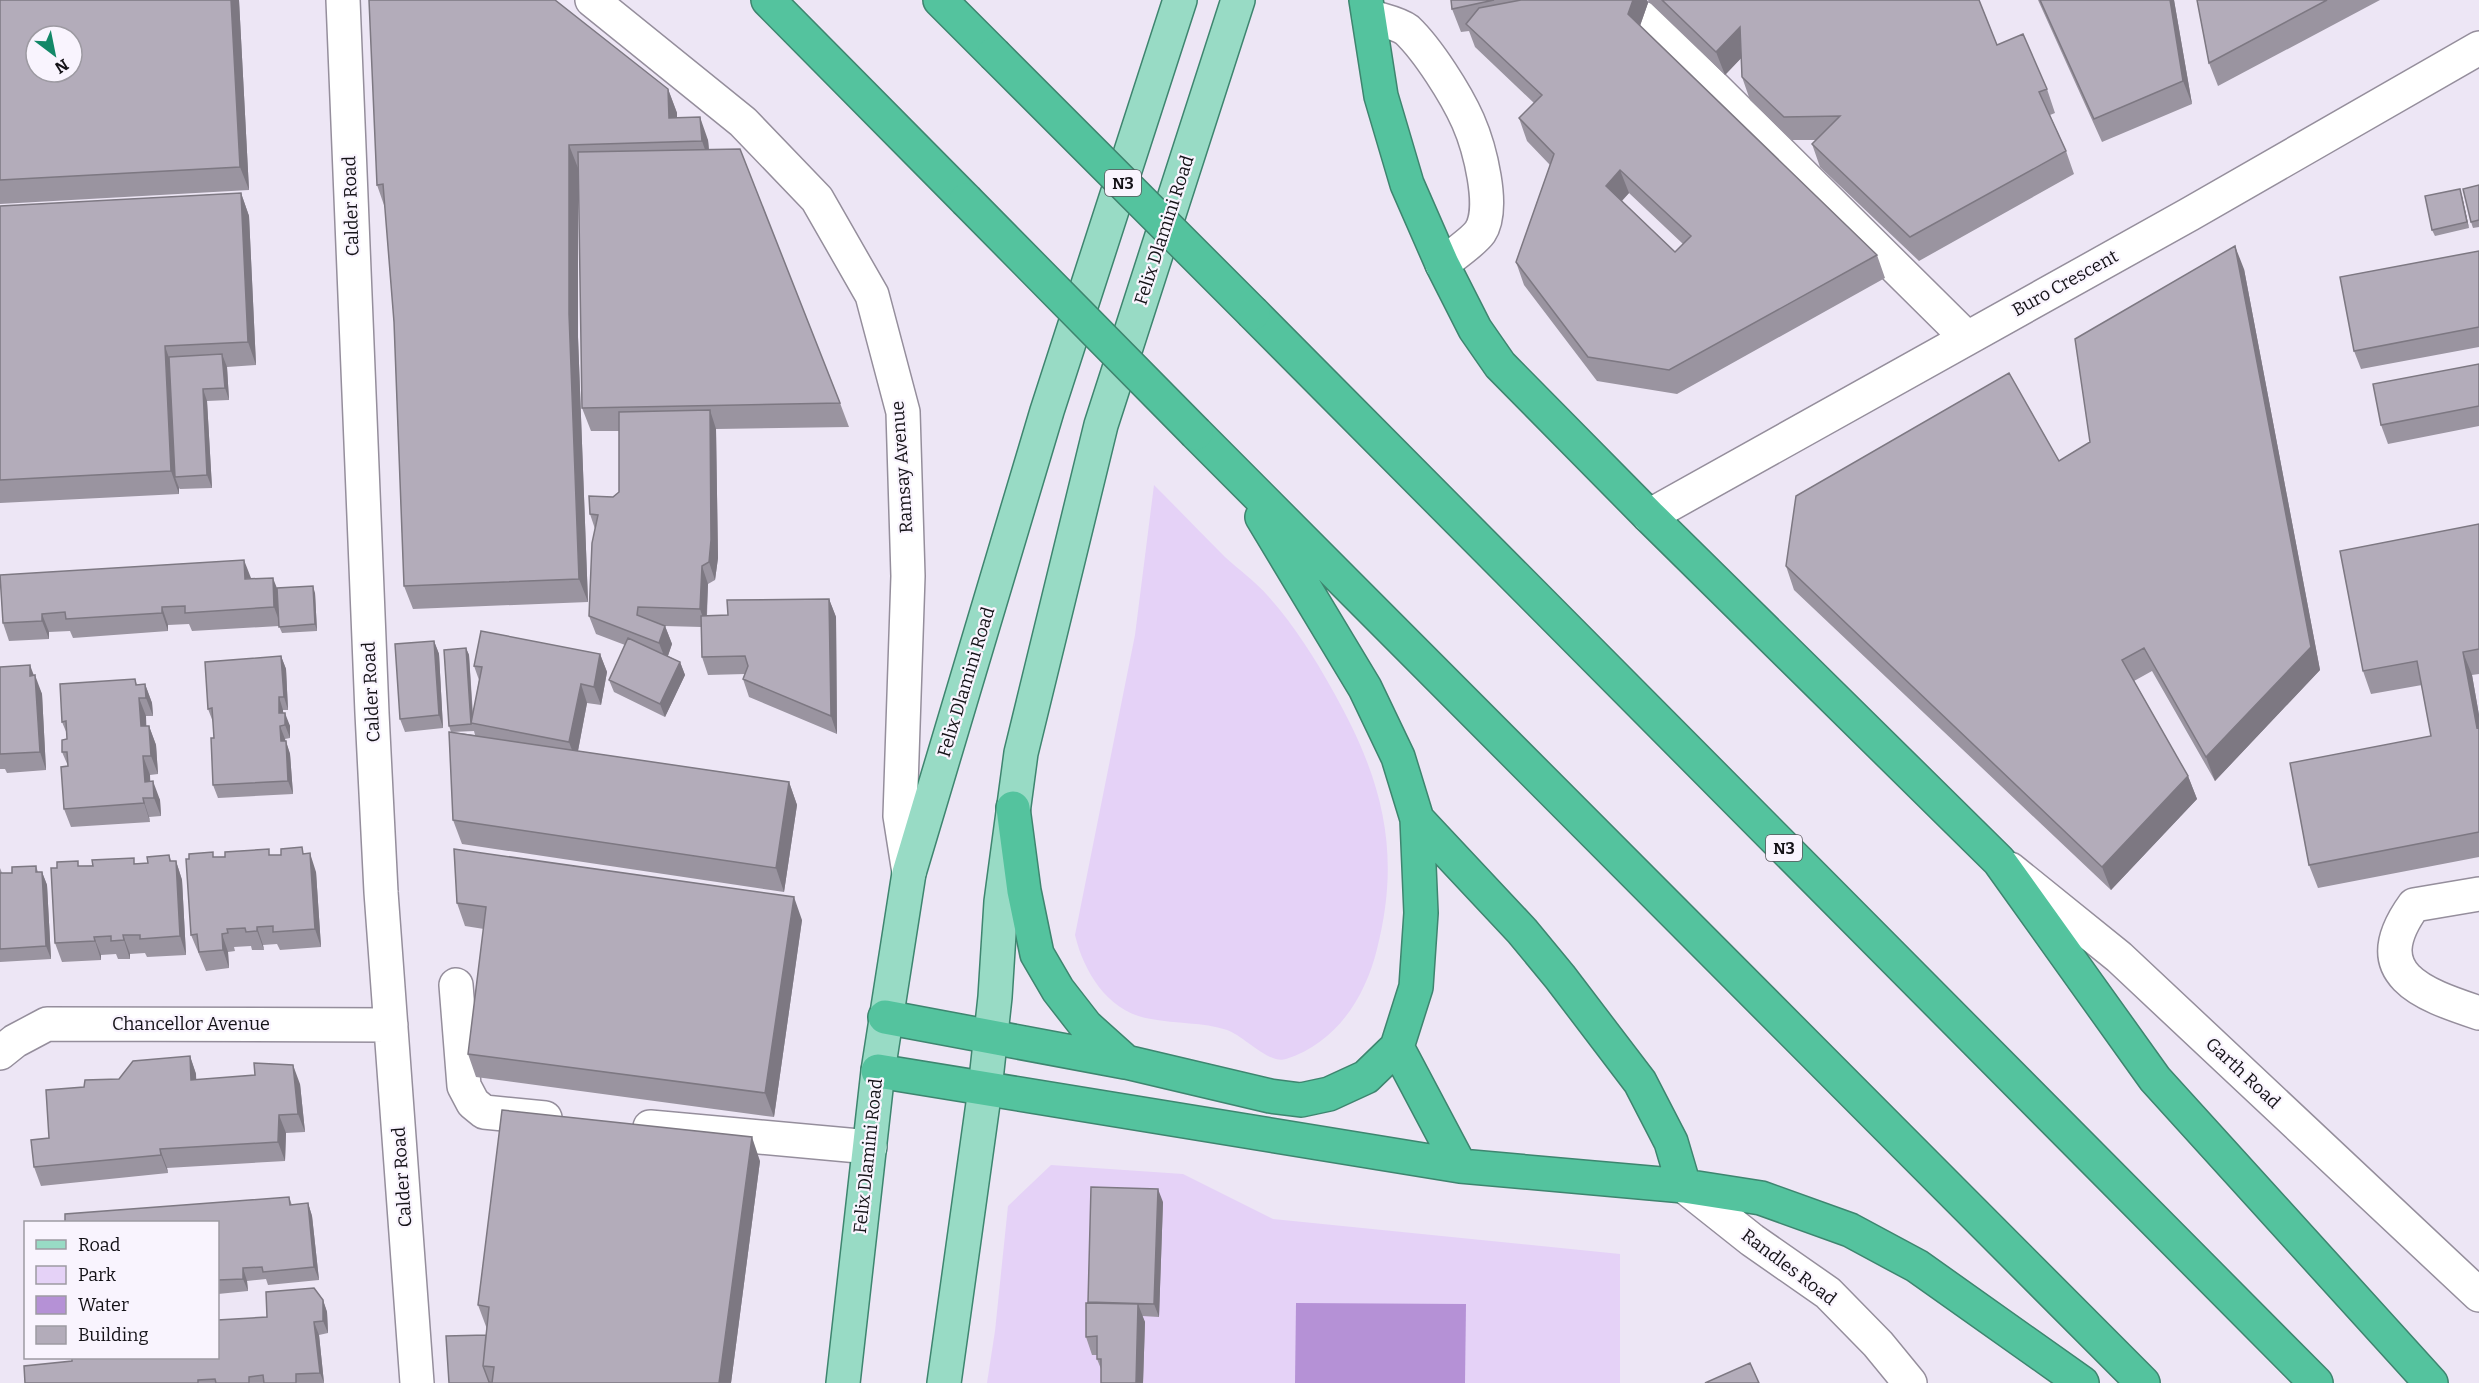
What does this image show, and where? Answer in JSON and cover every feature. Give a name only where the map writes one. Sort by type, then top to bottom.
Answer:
[{"type":"highway","points":[[768,0],[2143,1383]]},
{"type":"highway","name":"N3","points":[[940,0],[1253,312],[2316,1383]]},
{"type":"highway","points":[[1367,8],[1385,107],[1407,184],[1474,329],[1500,365],[1649,516],[2000,861],[2155,1079],[2431,1383]]},
{"type":"highway","points":[[885,1017],[1126,1062],[1270,1096],[1301,1100],[1329,1094],[1366,1077],[1397,1047],[1416,987],[1421,913],[1417,819],[1398,757],[1365,688],[1235,472]]},
{"type":"highway","points":[[1013,808],[1024,891],[1037,954],[1058,990],[1086,1026],[1126,1062]]},
{"type":"highway","points":[[1417,819],[1522,931],[1640,1082],[1671,1142],[1684,1186]]},
{"type":"highway","points":[[1397,1047],[1460,1166]]},
{"type":"highway","points":[[878,1071],[1460,1166],[1684,1186],[1761,1198],[1850,1230],[1917,1266],[2082,1383]]},
{"type":"main road","name":"Felix Dlamini Road","points":[[843,1383],[878,1071],[909,873],[1047,411],[1180,0]]},
{"type":"main road","name":"Felix Dlamini Road","points":[[944,1383],[985,1089],[1001,902],[1021,753],[1101,425],[1238,0]]},
{"type":"street","name":"Calder Road","points":[[343,0],[372,713],[391,1025],[417,1383]]},
{"type":"street","name":"Ramsay Avenue","points":[[592,0],[743,122],[817,199],[872,295],[903,412],[908,576],[900,816],[909,873]]},
{"type":"street","points":[[1367,8],[1404,28],[1418,42],[1467,120],[1477,147],[1485,183],[1487,214],[1480,232],[1442,264]]},
{"type":"street","points":[[1581,56],[1611,27],[1645,19],[1967,338]]},
{"type":"street","name":"Buro Crescent","points":[[1649,516],[2190,214],[2479,48]]},
{"type":"street","name":"Garth Road","points":[[2000,861],[2119,957],[2479,1294]]},
{"type":"street","points":[[2479,894],[2414,905],[2402,921],[2395,944],[2399,970],[2419,990],[2450,1004],[2479,1013]]},
{"type":"street","points":[[456,985],[464,1086],[473,1103],[484,1112],[578,1121]]},
{"type":"street","name":"Chancellor Avenue","points":[[0,1053],[15,1041],[47,1024],[391,1025]]},
{"type":"street","points":[[625,1125],[870,1147]]},
{"type":"street","name":"Randles Road","points":[[1684,1186],[1752,1240],[1828,1293],[1878,1344],[1910,1383]]},
{"type":"green space","points":[[1154,485],[1225,557],[1263,591],[1303,642],[1350,723],[1375,785],[1383,816],[1388,880],[1377,949],[1365,985],[1346,1016],[1334,1030],[1304,1052],[1286,1059],[1272,1058],[1227,1030],[1151,1019],[1123,1009],[1111,1000],[1092,977],[1075,935],[1135,635]]},
{"type":"green space","points":[[1051,1165],[1183,1174],[1273,1219],[1620,1254],[1620,1383],[987,1383],[995,1331],[1008,1206]]},
{"type":"water","points":[[1296,1303],[1466,1304],[1465,1383],[1295,1383]]},
{"type":"building","points":[[0,0],[231,0],[240,167],[0,180]]},
{"type":"building","points":[[369,0],[555,0],[668,89],[669,118],[700,117],[702,141],[569,145],[569,314],[579,579],[404,586],[394,322],[383,184],[377,185]]},
{"type":"building","points":[[1451,0],[1494,0],[1452,9]]},
{"type":"building","points":[[1521,0],[1633,0],[1628,14],[1877,255],[1669,370],[1588,357],[1516,262],[1554,154],[1519,118],[1542,95],[1466,24],[1479,8]],"holes":[[[1620,170],[1691,236],[1675,252],[1606,186]]]},
{"type":"building","points":[[1662,0],[1979,0],[1997,45],[2023,34],[2047,89],[2039,92],[2066,151],[1910,237],[1812,144],[1840,116],[1784,117],[1742,77],[1740,27],[1716,52]]},
{"type":"building","points":[[2040,0],[2170,0],[2183,81],[2094,119]]},
{"type":"building","points":[[2197,0],[2327,0],[2209,63]]},
{"type":"building","points":[[740,149],[840,403],[582,408],[578,152]]},
{"type":"building","points":[[2479,185],[2479,220],[2471,222],[2463,189]]},
{"type":"building","points":[[2460,189],[2467,222],[2432,230],[2425,196]]},
{"type":"building","points":[[241,193],[248,342],[165,346],[171,471],[0,480],[0,206]]},
{"type":"building","points":[[2235,246],[2311,647],[2206,757],[2144,648],[2122,660],[2188,776],[2102,867],[1786,566],[1796,496],[2009,373],[2059,461],[2090,442],[2075,339]]},
{"type":"building","points":[[2479,251],[2479,327],[2354,351],[2340,277]]},
{"type":"building","points":[[222,354],[225,388],[203,389],[207,475],[175,477],[169,357]]},
{"type":"building","points":[[2479,364],[2479,406],[2381,425],[2373,384]]},
{"type":"building","points":[[710,410],[711,540],[709,562],[702,566],[700,609],[638,607],[637,615],[665,626],[659,643],[589,616],[592,543],[598,515],[590,514],[589,496],[613,497],[619,492],[619,412]]},
{"type":"building","points":[[2479,524],[2479,649],[2463,652],[2477,728],[2479,727],[2479,832],[2309,865],[2290,763],[2431,736],[2417,661],[2363,671],[2340,551]]},
{"type":"building","points":[[244,560],[245,579],[273,578],[274,607],[185,613],[185,606],[162,607],[162,613],[66,619],[65,612],[42,614],[42,621],[3,623],[0,575]]},
{"type":"building","points":[[313,586],[315,624],[279,627],[277,588]]},
{"type":"building","points":[[829,599],[831,716],[743,679],[748,666],[745,656],[702,657],[701,616],[728,615],[727,600]]},
{"type":"building","points":[[481,631],[600,654],[594,687],[581,684],[569,742],[471,723],[482,667],[474,666]]},
{"type":"building","points":[[628,638],[680,662],[660,704],[609,680]]},
{"type":"building","points":[[434,641],[439,715],[400,719],[395,644]]},
{"type":"building","points":[[466,648],[471,724],[449,726],[444,650]]},
{"type":"building","points":[[281,656],[284,697],[279,697],[279,713],[285,713],[285,725],[280,726],[281,741],[286,741],[288,781],[213,785],[211,738],[214,738],[212,708],[208,709],[205,662]]},
{"type":"building","points":[[30,665],[30,676],[35,675],[40,752],[0,754],[0,667]]},
{"type":"building","points":[[135,679],[136,685],[145,684],[146,698],[139,698],[141,726],[149,726],[151,756],[143,756],[145,782],[153,781],[154,798],[143,798],[144,803],[64,809],[61,767],[68,766],[67,752],[62,752],[62,740],[67,739],[66,721],[62,722],[60,684]]},
{"type":"building","points":[[449,732],[789,782],[776,868],[453,820]]},
{"type":"building","points":[[302,847],[303,854],[310,853],[315,929],[273,932],[273,926],[257,927],[257,931],[246,932],[245,928],[227,929],[228,933],[222,934],[223,950],[199,952],[197,934],[191,935],[186,859],[189,859],[189,854],[213,852],[213,857],[225,857],[225,852],[269,849],[269,855],[281,855],[281,849]]},
{"type":"building","points":[[454,849],[794,897],[765,1093],[468,1054],[486,907],[457,903]]},
{"type":"building","points":[[169,855],[170,861],[176,861],[180,936],[140,939],[140,935],[123,935],[124,940],[111,941],[111,936],[94,937],[95,941],[55,943],[51,868],[57,868],[57,862],[78,861],[78,866],[93,866],[92,860],[134,858],[134,864],[148,863],[147,857]]},
{"type":"building","points":[[36,866],[36,872],[42,872],[46,946],[0,949],[0,873],[12,873],[12,867]]},
{"type":"building","points":[[190,1056],[191,1080],[255,1075],[254,1063],[293,1065],[298,1114],[279,1115],[278,1142],[160,1149],[161,1155],[34,1167],[31,1140],[49,1138],[46,1090],[84,1087],[85,1080],[119,1079],[133,1061]]},
{"type":"building","points":[[502,1110],[752,1137],[719,1383],[492,1383],[494,1367],[483,1366],[489,1307],[478,1305]]},
{"type":"building","points":[[1091,1187],[1158,1189],[1154,1304],[1088,1302]]},
{"type":"building","points":[[289,1197],[290,1205],[308,1203],[314,1267],[263,1272],[262,1267],[243,1268],[243,1279],[219,1280],[219,1221],[65,1221],[65,1214]]},
{"type":"building","points":[[314,1288],[323,1300],[323,1321],[314,1322],[320,1373],[296,1374],[296,1383],[264,1383],[263,1375],[249,1377],[249,1383],[216,1383],[215,1379],[198,1380],[198,1383],[25,1383],[24,1366],[72,1361],[72,1359],[219,1359],[219,1320],[267,1317],[266,1292]]},
{"type":"building","points":[[1086,1303],[1138,1304],[1136,1383],[1101,1383],[1101,1359],[1097,1359],[1097,1336],[1086,1337]]},
{"type":"building","points":[[486,1335],[483,1366],[489,1382],[492,1383],[449,1383],[446,1336]]},
{"type":"building","points":[[1750,1363],[1759,1383],[1705,1383]]}]
